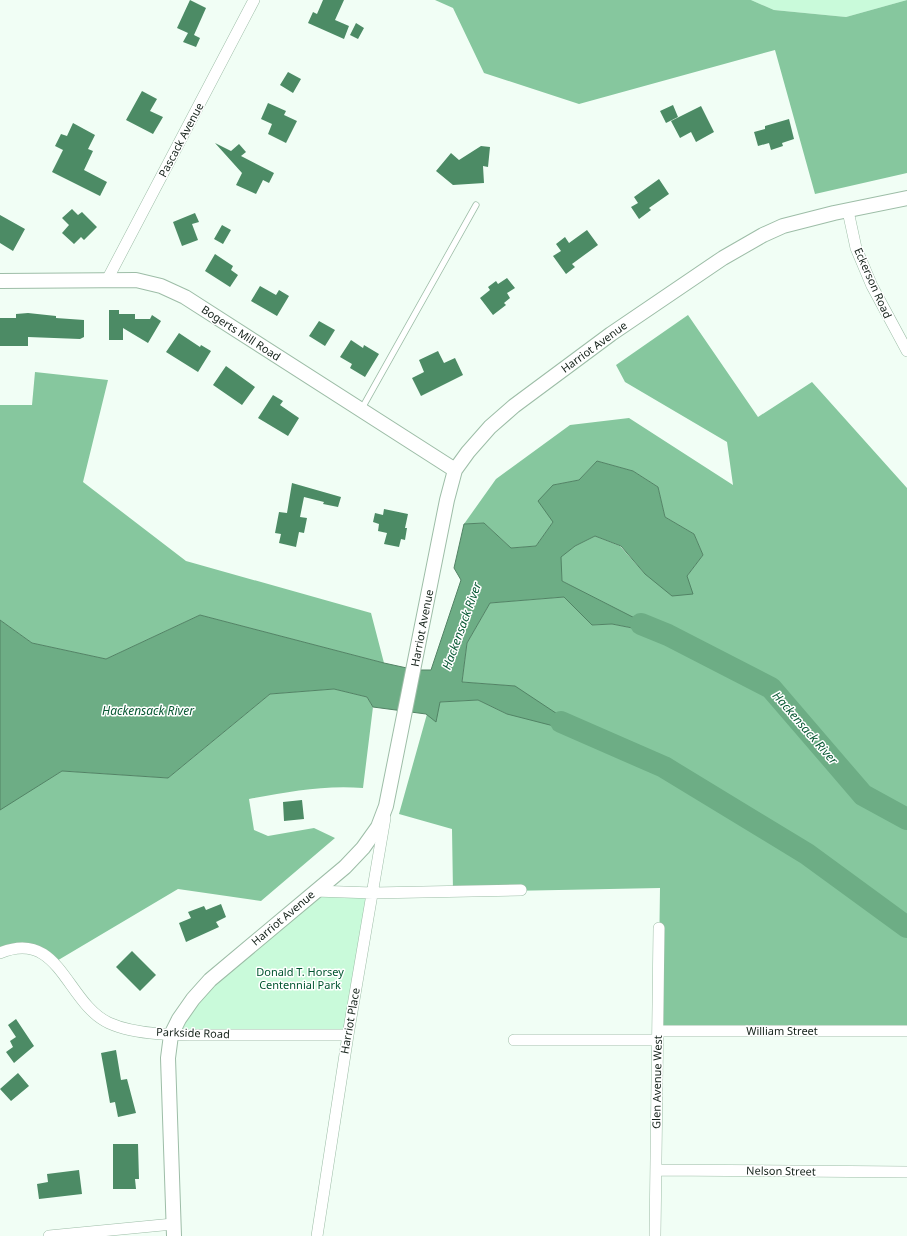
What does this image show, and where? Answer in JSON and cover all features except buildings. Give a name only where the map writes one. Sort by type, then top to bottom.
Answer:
[{"type":"street","name":"Pascack Avenue","points":[[108,280],[254,0]]},
{"type":"street","name":"Harriot Avenue","points":[[173,1230],[168,1058],[171,1035],[193,999],[210,980],[345,867],[363,848],[378,827],[386,806],[406,712],[447,500],[455,470],[468,452],[490,427],[514,406],[611,334],[722,258],[763,235],[783,226],[907,198]]},
{"type":"street","name":"Eckerson Road","points":[[848,211],[856,248],[872,286],[907,351]]},
{"type":"street","name":"Bogerts Mill Road","points":[[0,281],[136,280],[161,286],[185,297],[455,470]]},
{"type":"street","name":"Harriot Place","points":[[317,1236],[348,1035],[373,893],[386,806]]},
{"type":"street","points":[[315,891],[373,893],[521,890]]},
{"type":"street","name":"Glen Avenue West","points":[[656,1236],[659,928]]},
{"type":"street","name":"Parkside Road","points":[[0,952],[9,949],[21,948],[44,953],[55,962],[84,1004],[95,1015],[110,1023],[127,1029],[171,1035],[348,1035]]},
{"type":"street","name":"William Street","points":[[514,1040],[907,1031]]},
{"type":"street","name":"Nelson Street","points":[[656,1170],[907,1172]]},
{"type":"street","points":[[49,1236],[173,1230]]},
{"type":"lane","points":[[361,410],[476,205]]},
{"type":"green space","points":[[751,0],[907,0],[846,17],[774,10]]},
{"type":"green space","name":"Donald T. Horsey Centennial Park","points":[[315,891],[373,893],[348,1035],[171,1035],[193,999]]},
{"type":"shaded area","points":[[435,0],[751,0],[774,10],[846,17],[907,0],[907,173],[815,194],[775,50],[579,104],[484,73],[453,8]]},
{"type":"shaded area","points":[[688,315],[758,417],[812,382],[907,488],[907,1031],[658,1031],[660,888],[453,892],[452,829],[399,814],[427,714],[436,721],[439,702],[478,700],[507,714],[515,686],[462,682],[467,643],[490,603],[564,597],[592,625],[612,624],[666,635],[562,581],[560,557],[575,546],[595,536],[620,546],[645,574],[687,576],[703,555],[694,534],[665,517],[658,487],[633,471],[597,461],[579,480],[553,485],[553,522],[536,546],[511,548],[484,523],[464,524],[496,479],[570,425],[629,418],[733,485],[727,442],[625,382],[616,365]]},
{"type":"shaded area","points":[[35,372],[108,380],[83,482],[186,561],[371,613],[384,663],[200,615],[106,659],[32,643],[0,620],[0,405],[32,405]]},
{"type":"shaded area","points":[[334,689],[367,697],[373,707],[363,788],[319,788],[249,799],[254,830],[268,836],[314,828],[335,838],[261,901],[178,889],[55,962],[44,953],[0,953],[0,810],[3,807],[62,771],[168,778],[270,694]]},
{"type":"water","points":[[597,461],[633,471],[658,487],[665,517],[694,534],[703,555],[687,576],[693,594],[672,596],[645,574],[621,546],[595,536],[575,546],[561,557],[562,581],[668,635],[612,624],[592,625],[564,597],[490,603],[467,643],[462,682],[515,686],[589,735],[507,714],[478,700],[440,702],[436,722],[426,714],[373,707],[367,697],[334,689],[270,694],[168,778],[62,771],[0,810],[0,620],[32,643],[106,659],[200,615],[384,663],[416,670],[431,670],[461,580],[454,568],[464,524],[484,523],[511,548],[536,546],[553,522],[538,501],[553,485],[579,480]]},
{"type":"waterway","name":"Hackensack River","points":[[641,624],[668,635],[771,688],[863,795],[907,819]]},
{"type":"waterway","points":[[561,722],[664,767],[807,854],[907,927]]}]
